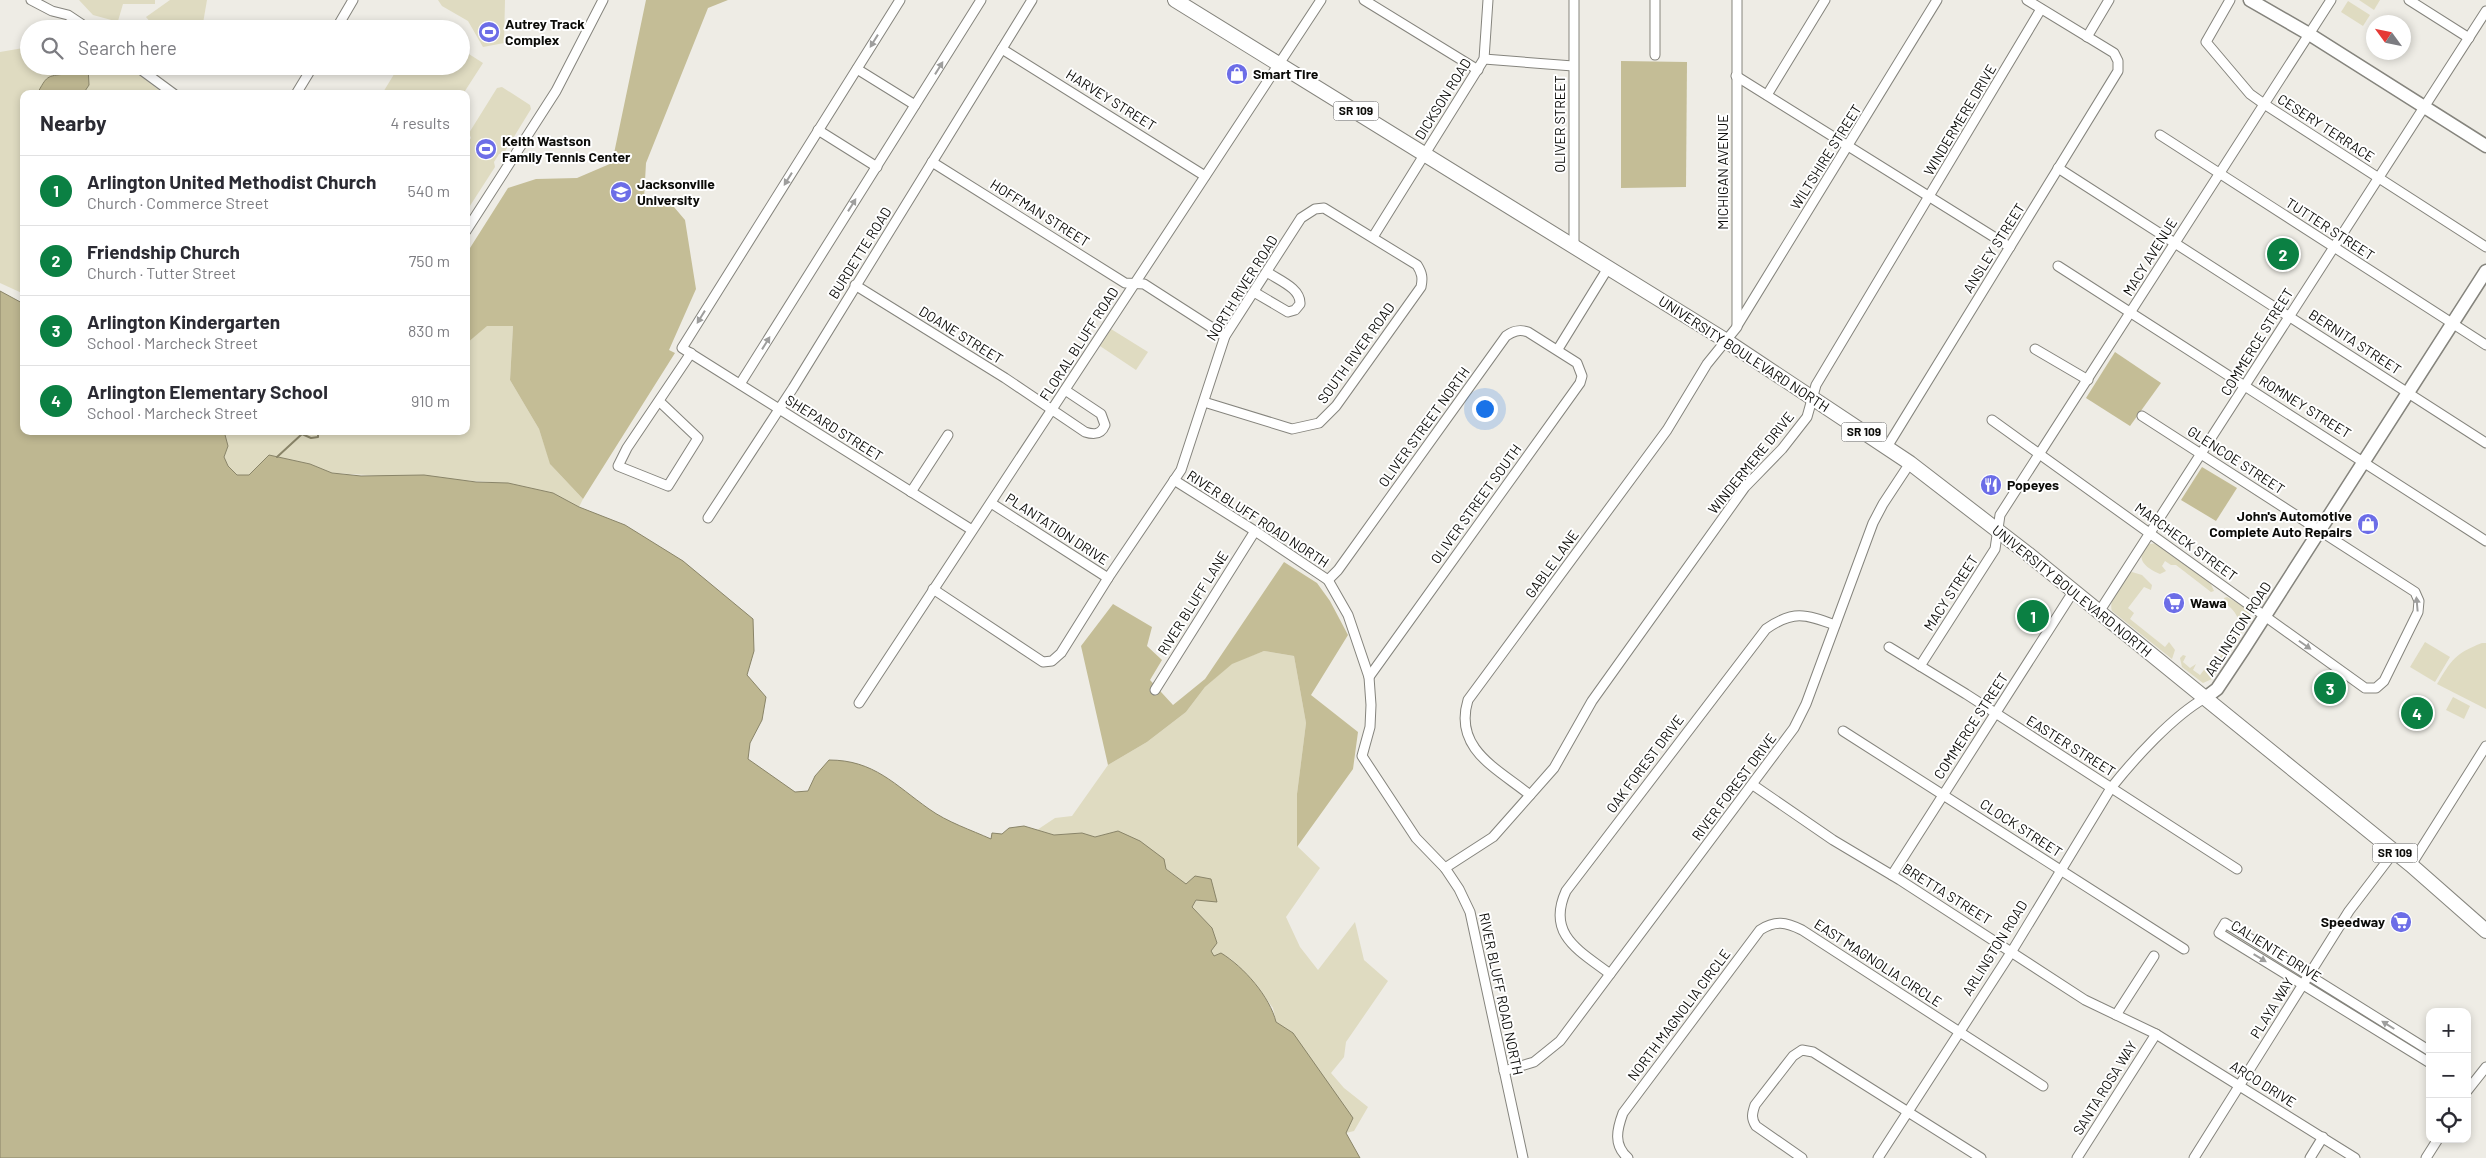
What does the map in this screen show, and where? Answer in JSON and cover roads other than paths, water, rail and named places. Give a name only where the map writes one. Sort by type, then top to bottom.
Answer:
[{"type":"main road","name":"UNIVERSITY BOULEVARD NORTH","points":[[1175,0],[1725,340],[1812,396],[1910,463],[1999,531],[2411,865],[2486,931]]},
{"type":"main road","points":[[2250,0],[2309,34],[2486,146]]},
{"type":"main road","name":"ARLINGTON ROAD","points":[[2205,698],[2217,688],[2265,617],[2486,272]]},
{"type":"street","points":[[32,0],[52,11],[68,15],[76,20]]},
{"type":"street","points":[[341,20],[353,0]]},
{"type":"street","points":[[470,225],[556,91],[603,0]]},
{"type":"street","points":[[876,167],[818,130],[900,0]]},
{"type":"street","points":[[740,384],[981,0]]},
{"type":"street","name":"BURDETTE ROAD","points":[[708,518],[793,388],[1032,0]]},
{"type":"street","name":"FLORAL BLUFF ROAD","points":[[859,703],[1321,0]]},
{"type":"street","points":[[1364,0],[1478,70]]},
{"type":"street","name":"DICKSON ROAD","points":[[1373,236],[1484,59],[1488,0]]},
{"type":"street","name":"OLIVER STREET","points":[[1574,0],[1574,247]]},
{"type":"street","points":[[1655,0],[1655,55]]},
{"type":"street","name":"MICHIGAN AVENUE","points":[[1737,0],[1737,326]]},
{"type":"street","points":[[1767,95],[1825,0]]},
{"type":"street","name":"WILTSHIRE STREET","points":[[1737,326],[1936,0]]},
{"type":"street","points":[[2027,0],[2087,37],[2109,0]]},
{"type":"street","name":"CESERY TERRACE","points":[[2230,0],[2206,42],[2250,94],[2486,247]]},
{"type":"street","name":"MACY AVENUE","points":[[1999,531],[2000,515],[2331,0]]},
{"type":"street","points":[[2409,0],[2469,38]]},
{"type":"street","name":"WINDERMERE DRIVE","points":[[1444,868],[1493,836],[1554,768],[1592,701],[1745,487],[1782,449],[1806,417],[1816,385],[1930,198],[2041,9]]},
{"type":"street","name":"COMMERCE STREET","points":[[2099,612],[2486,11]]},
{"type":"street","name":"ANSLEY STREET","points":[[1887,447],[2118,71],[2118,61],[2114,53],[2087,37]]},
{"type":"street","name":"HARVEY STREET","points":[[1002,49],[1205,176]]},
{"type":"street","points":[[1484,59],[1573,66]]},
{"type":"street","points":[[857,69],[915,105]]},
{"type":"street","points":[[148,75],[169,90]]},
{"type":"street","points":[[298,90],[308,75]]},
{"type":"street","points":[[1736,76],[2010,247]]},
{"type":"street","name":"SHEPARD STREET","points":[[818,130],[682,348],[972,530]]},
{"type":"street","name":"TUTTER STREET","points":[[2160,135],[2486,344]]},
{"type":"street","name":"HOFFMAN STREET","points":[[932,162],[1125,283],[1144,284],[1225,336]]},
{"type":"street","name":"BERNITA STREET","points":[[2058,168],[2486,442]]},
{"type":"street","name":"NORTH RIVER ROAD","points":[[1174,480],[1181,470],[1204,402],[1218,351],[1225,336],[1301,218],[1315,209],[1324,208],[1373,236]]},
{"type":"street","name":"SOUTH RIVER ROAD","points":[[1204,402],[1292,429],[1319,423],[1328,415],[1421,286],[1423,277],[1417,265],[1373,236]]},
{"type":"street","name":"ROMNEY STREET","points":[[2058,266],[2365,461],[2486,541]]},
{"type":"street","points":[[1558,349],[1608,268]]},
{"type":"street","points":[[1254,292],[1288,312],[1300,304],[1298,295],[1292,288],[1267,272]]},
{"type":"street","name":"DOANE STREET","points":[[855,285],[1053,409],[1085,432],[1097,434],[1104,428],[1105,425],[1101,414],[1065,390]]},
{"type":"street","points":[[1725,340],[1737,326]]},
{"type":"street","name":"OLIVER STREET NORTH","points":[[1328,580],[1344,562],[1506,336],[1513,331],[1521,330],[1558,349]]},
{"type":"street","name":"GABLE LANE","points":[[1530,795],[1476,752],[1468,738],[1465,727],[1464,714],[1468,700],[1667,430],[1706,364],[1725,340]]},
{"type":"street","name":"OLIVER STREET SOUTH","points":[[1369,677],[1580,383],[1581,369],[1558,349]]},
{"type":"street","points":[[2035,349],[2088,380]]},
{"type":"street","points":[[659,401],[698,438],[668,486],[618,466],[627,448],[691,353]]},
{"type":"street","name":"GLENCOE STREET","points":[[2142,416],[2415,592],[2419,601],[2418,612],[2401,649]]},
{"type":"street","name":"MARCHECK STREET","points":[[1992,420],[2151,532],[2265,617],[2365,688],[2376,688],[2384,681],[2401,649]]},
{"type":"street","points":[[911,492],[948,436]]},
{"type":"street","name":"RIVER FOREST DRIVE","points":[[1504,1071],[1518,1069],[1547,1054],[1560,1041],[1794,728],[1806,704],[1873,523],[1910,463]]},
{"type":"street","name":"RIVER BLUFF ROAD NORTH","points":[[934,589],[1045,662],[1052,660],[1061,654],[1108,578],[1174,480],[1328,580],[1348,615],[1369,677],[1370,727],[1362,756],[1416,838],[1444,868],[1459,889],[1470,912],[1523,1158]]},
{"type":"street","name":"PLANTATION DRIVE","points":[[991,503],[1108,578]]},
{"type":"street","name":"RIVER BLUFF LANE","points":[[1155,690],[1255,531]]},
{"type":"street","name":"MACY STREET","points":[[1920,666],[1995,549],[1999,531]]},
{"type":"street","name":"COMMERCE STREET","points":[[1892,875],[2074,592]]},
{"type":"street","name":"OAK FOREST DRIVE","points":[[1610,974],[1575,947],[1565,936],[1558,914],[1566,892],[1766,629],[1777,621],[1791,615],[1808,615],[1835,625]]},
{"type":"street","name":"EASTER STREET","points":[[1889,647],[2237,869]]},
{"type":"street","name":"ARLINGTON ROAD","points":[[1878,1158],[2012,951],[2060,870],[2124,771],[2189,707],[2205,698]]},
{"type":"street","name":"CLOCK STREET","points":[[1843,731],[2184,949]]},
{"type":"street","points":[[2411,865],[2486,746]]},
{"type":"street","name":"BRETTA STREET","points":[[1753,785],[1833,840],[2012,951],[2085,1000],[2156,1034]]},
{"type":"street","name":"PLAYA WAY","points":[[2194,1158],[2349,910],[2394,852]]},
{"type":"street","name":"EAST MAGNOLIA CIRCLE","points":[[1779,922],[1802,930],[2043,1086]]},
{"type":"street","name":"NORTH MAGNOLIA CIRCLE","points":[[1628,1158],[1624,1154],[1617,1138],[1623,1113],[1760,930],[1769,924],[1779,922]]},
{"type":"street","name":"CALIENTE DRIVE","points":[[2426,1049],[2224,923],[2219,933],[2426,1060]]},
{"type":"street","points":[[2116,1015],[2154,956]]},
{"type":"street","name":"ARCO DRIVE","points":[[2156,1034],[2240,1084],[2356,1158]]},
{"type":"street","name":"SANTA ROSA WAY","points":[[2077,1158],[2156,1034]]},
{"type":"street","points":[[2410,1050],[2415,1042]]},
{"type":"street","points":[[1802,1158],[1756,1126],[1752,1120],[1755,1105],[1793,1056],[1802,1050],[1813,1052],[1981,1158]]},
{"type":"street","points":[[2471,1077],[2486,1067]]},
{"type":"street","points":[[2310,1158],[2323,1138]]},
{"type":"street","points":[[2426,1158],[2435,1143]]},
{"type":"waterway","points":[[277,457],[301,435]]},
{"type":"waterway","points":[[304,435],[311,438],[318,437],[318,435]]},
{"type":"place","name":"Autrey Track Complex","points":[[489,32]]},
{"type":"place","name":"Smart Tire","points":[[1237,74]]},
{"type":"place","name":"Keith Wastson Family Tennis Center","points":[[486,149]]},
{"type":"place","name":"Jacksonville University","points":[[621,192]]},
{"type":"place","name":"Friendship Church","points":[[2283,254]]},
{"type":"place","name":"Popeyes","points":[[1991,485]]},
{"type":"place","name":"John's Automotive Complete Auto Repairs","points":[[2368,524]]},
{"type":"place","name":"Wawa","points":[[2174,603]]},
{"type":"place","name":"Arlington United Methodist Church","points":[[2033,616]]},
{"type":"place","name":"Arlington Kindergarten","points":[[2330,688]]},
{"type":"place","name":"Arlington Elementary School","points":[[2417,713]]},
{"type":"place","name":"Speedway","points":[[2401,922]]}]
